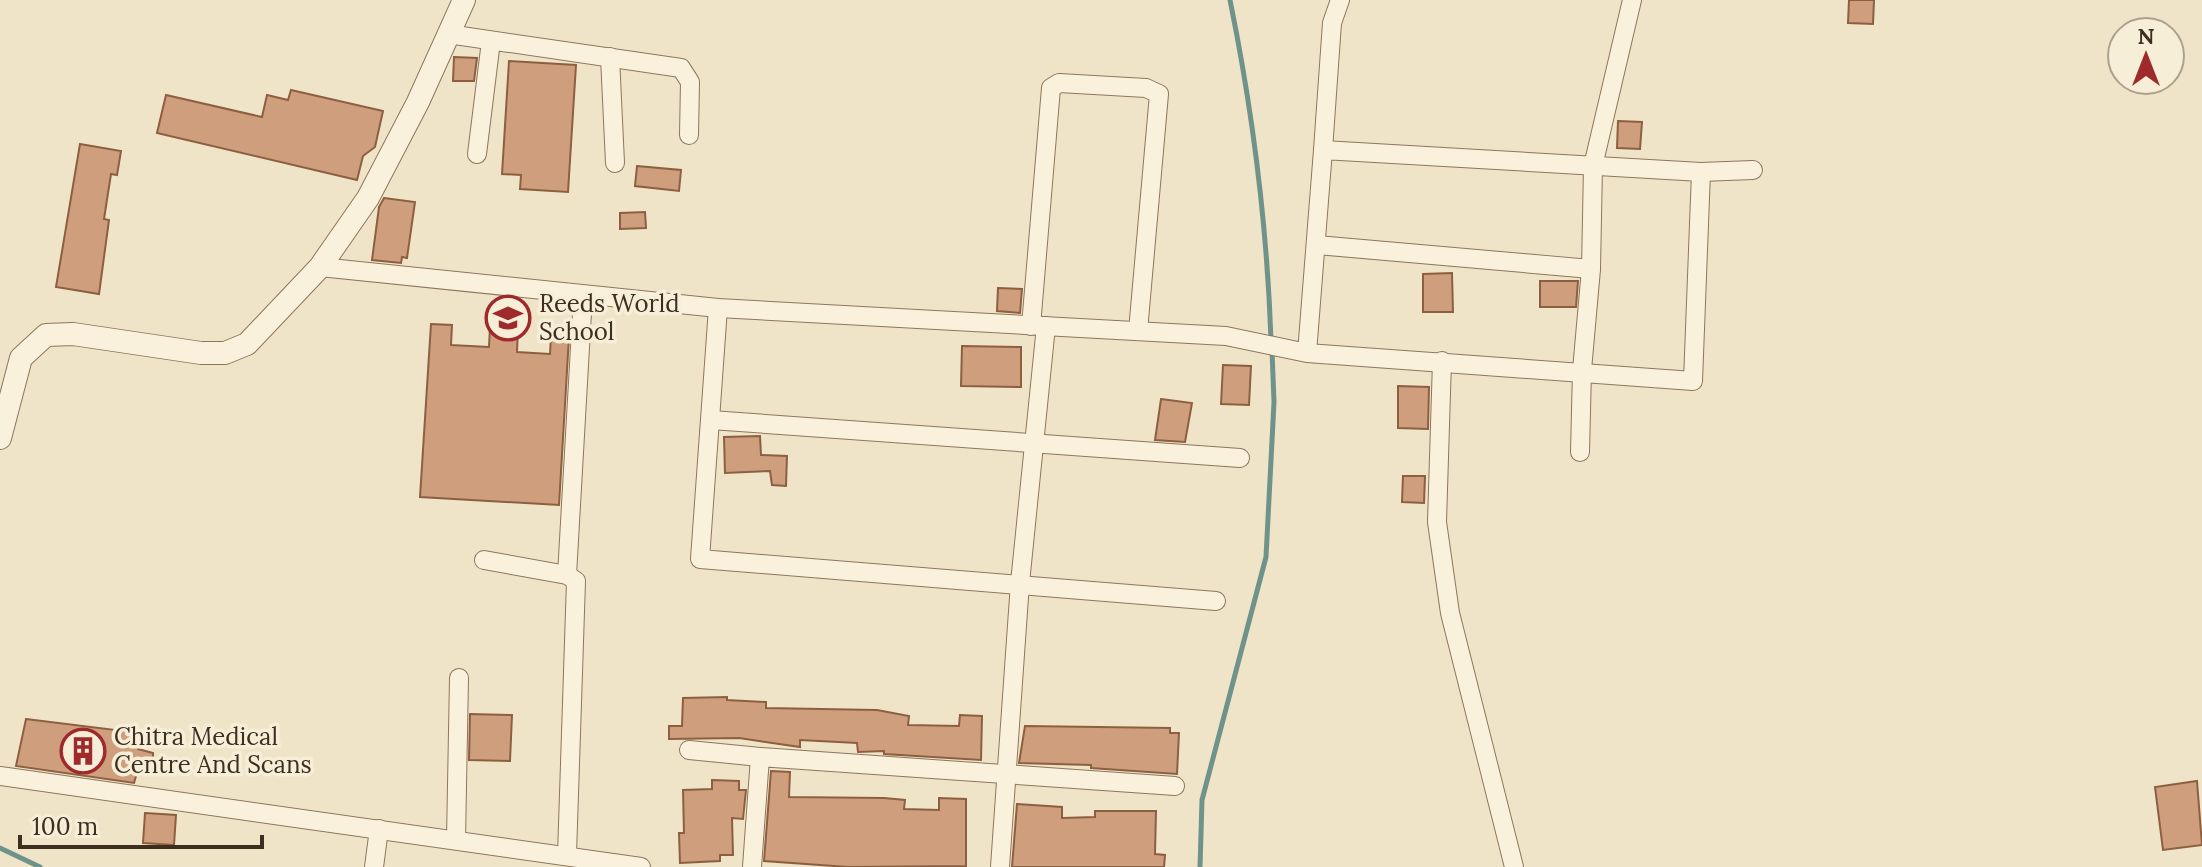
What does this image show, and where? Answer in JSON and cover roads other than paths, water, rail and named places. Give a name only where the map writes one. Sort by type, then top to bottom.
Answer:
[{"type":"street","points":[[0,438],[21,358],[46,335],[73,334],[170,351],[225,353],[247,344],[320,267],[368,198],[464,0]]},
{"type":"street","points":[[1307,353],[1332,23],[1340,0]]},
{"type":"street","points":[[1580,452],[1582,370],[1591,269],[1593,166],[1632,0]]},
{"type":"street","points":[[448,34],[681,68],[690,82],[689,135]]},
{"type":"street","points":[[477,154],[491,41]]},
{"type":"street","points":[[610,57],[615,163]]},
{"type":"street","points":[[1000,867],[1020,583],[1036,441],[1051,88],[1059,83],[1146,88],[1159,94],[1138,331]]},
{"type":"street","points":[[1323,150],[1701,172],[1753,170]]},
{"type":"street","points":[[320,267],[718,308],[1138,331],[1257,341],[1307,353],[1582,370],[1693,381],[1701,172]]},
{"type":"street","points":[[1317,245],[1591,269]]},
{"type":"street","points":[[567,575],[583,295]]},
{"type":"street","points":[[718,308],[700,559],[1216,601]]},
{"type":"street","points":[[1442,361],[1437,522],[1447,598],[1514,867]]},
{"type":"street","points":[[711,420],[1240,458]]},
{"type":"street","points":[[484,560],[567,575],[576,581],[577,860]]},
{"type":"street","points":[[456,840],[459,678]]},
{"type":"street","points":[[689,750],[1175,786]]},
{"type":"street","points":[[752,867],[760,757]]},
{"type":"street","points":[[0,776],[577,860],[644,866]]},
{"type":"street","points":[[374,867],[379,829]]},
{"type":"waterway","points":[[1230,0],[1258,169],[1271,340]]},
{"type":"waterway","points":[[1200,867],[1202,800],[1266,557],[1274,402],[1272,350]]},
{"type":"waterway","points":[[0,848],[40,867]]},
{"type":"place","name":"Reeds World School","points":[[508,318]]},
{"type":"place","name":"Chitra Medical Centre And Scans","points":[[83,751]]}]
